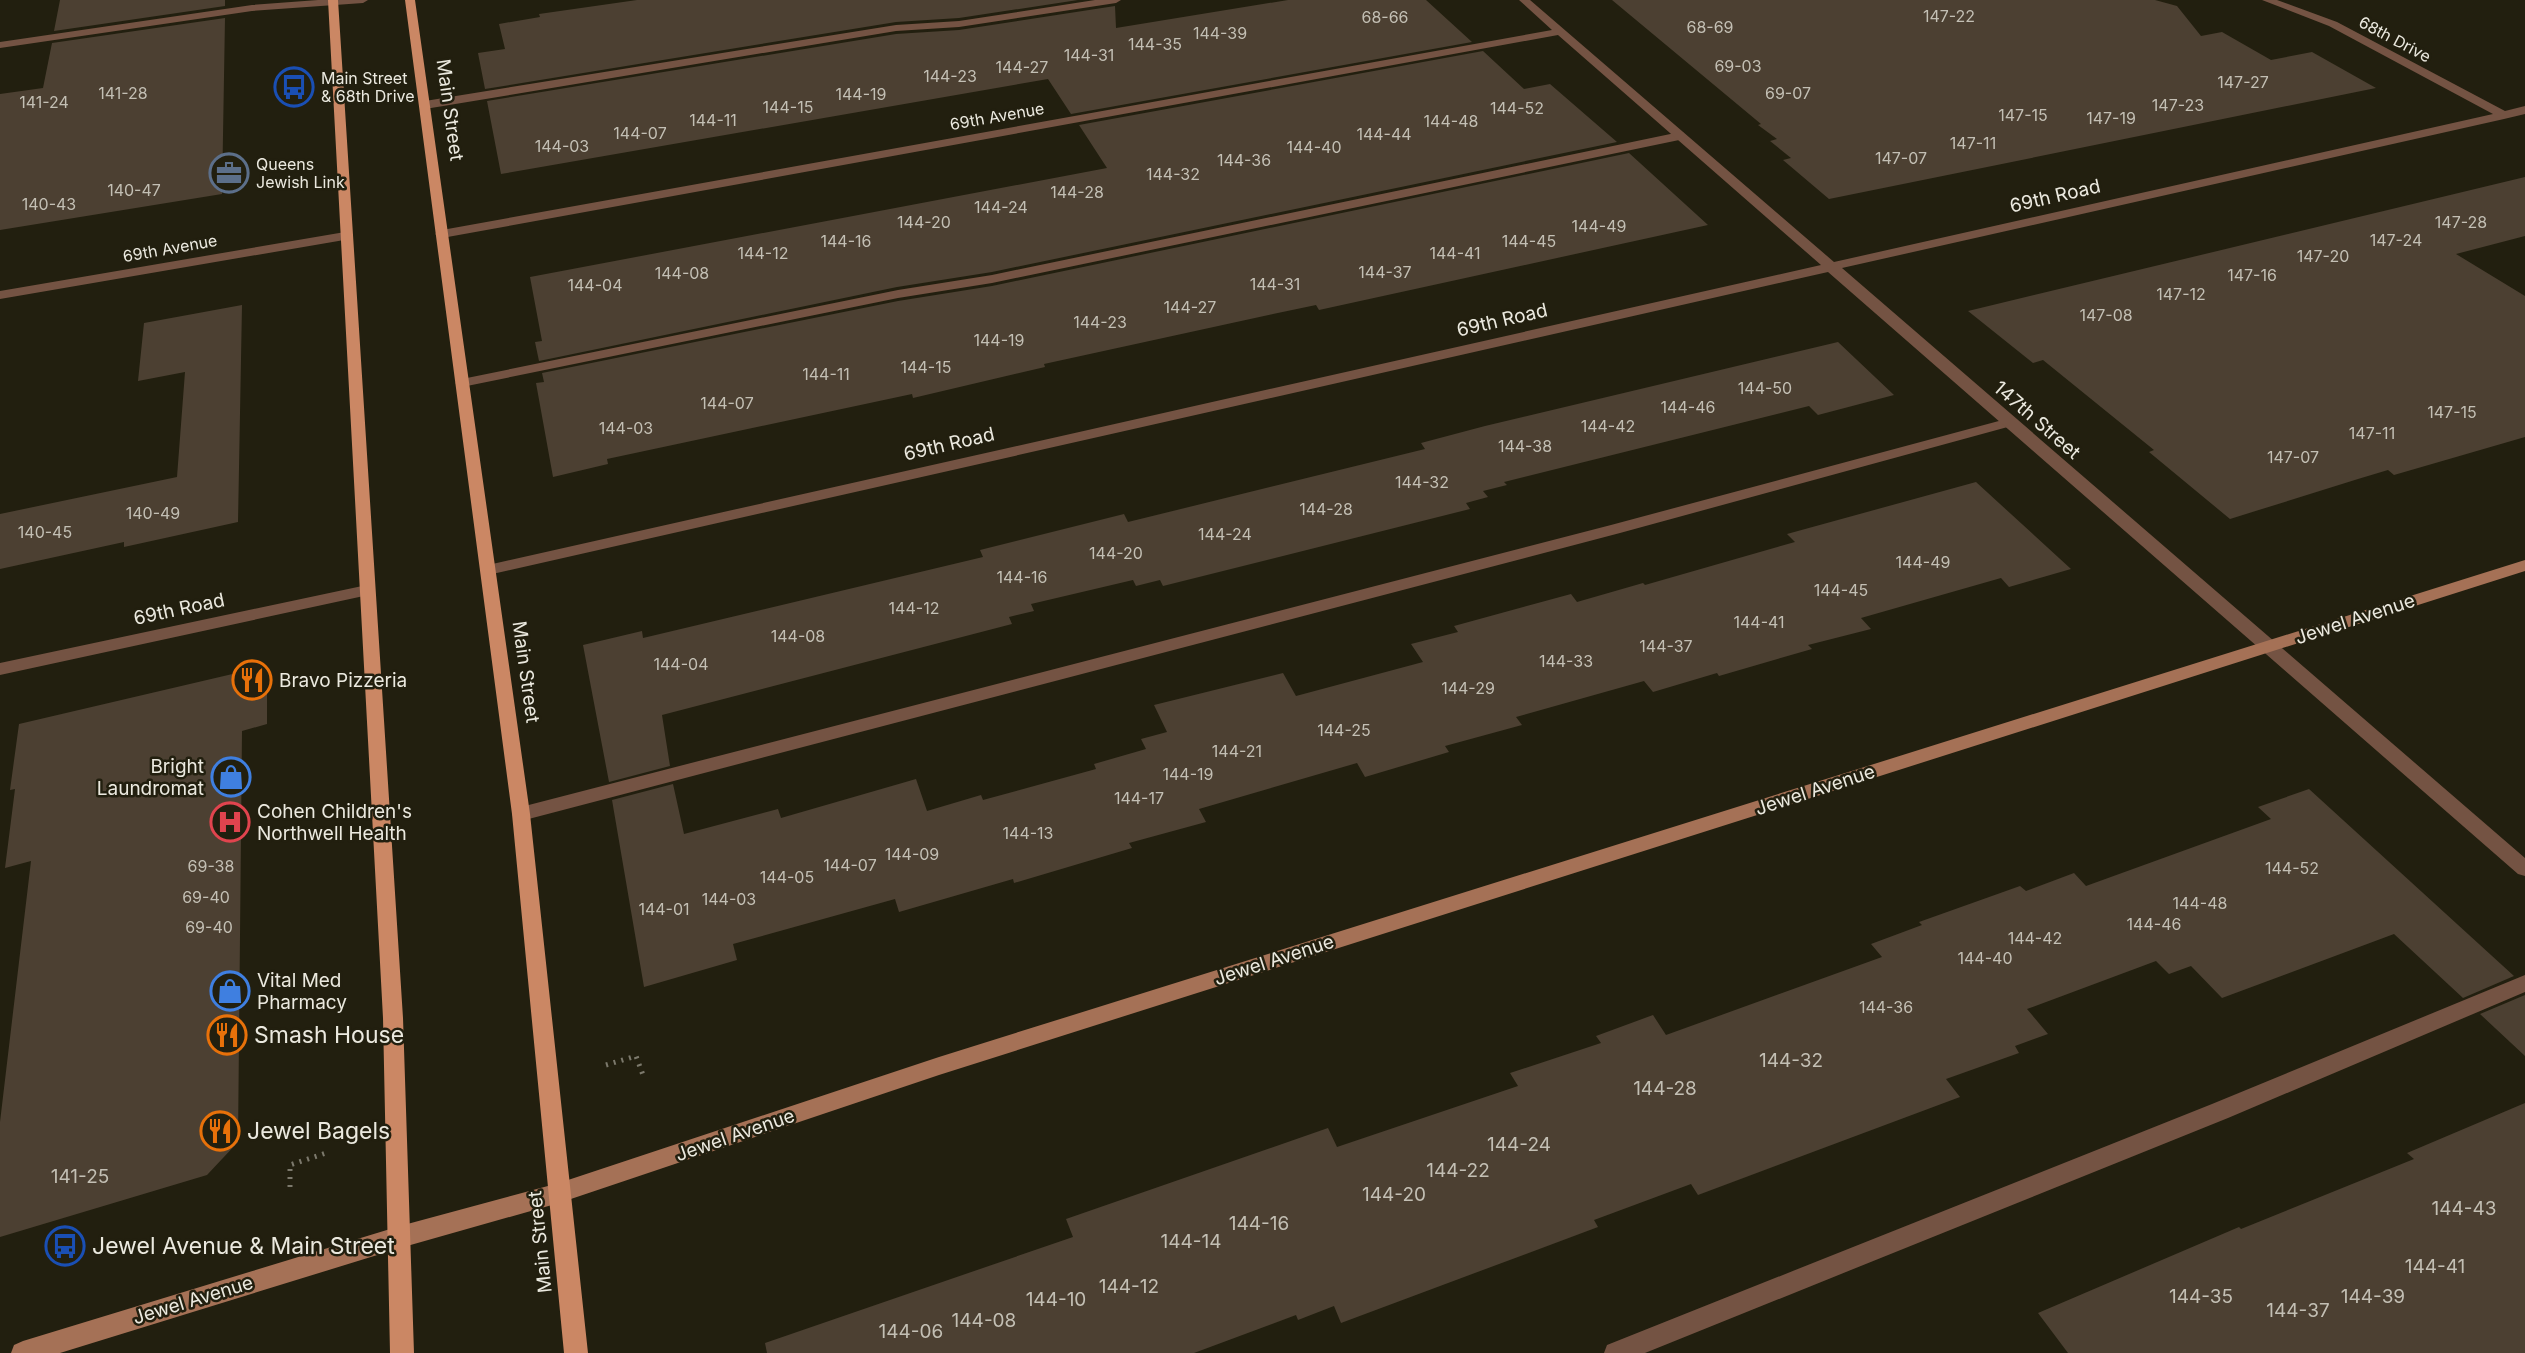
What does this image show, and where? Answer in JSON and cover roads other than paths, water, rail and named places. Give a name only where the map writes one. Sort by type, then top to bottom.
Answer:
[{"type":"main road","name":"Main Street","points":[[410,0],[521,814],[576,1353]]},
{"type":"main road","points":[[333,1],[393,1018],[402,1353]]},
{"type":"street","points":[[0,45],[252,8],[363,0]]},
{"type":"street","points":[[425,105],[896,28],[959,24],[1116,0]]},
{"type":"street","name":"147th Street","points":[[1524,0],[2525,869]]},
{"type":"street","name":"68th Drive","points":[[2267,0],[2333,24],[2504,115]]},
{"type":"street","name":"69th Avenue","points":[[442,234],[1559,32]]},
{"type":"street","name":"69th Road","points":[[488,570],[2525,110]]},
{"type":"street","points":[[462,383],[898,294],[1060,265],[1679,136]]},
{"type":"street","name":"69th Avenue","points":[[0,295],[345,236]]},
{"type":"street","points":[[521,814],[1614,530],[2010,422]]},
{"type":"street","name":"Jewel Avenue","points":[[23,1353],[400,1237],[559,1194],[939,1066],[2525,565]]},
{"type":"street","name":"69th Road","points":[[0,669],[367,590]]},
{"type":"street","points":[[1616,1353],[2207,1116],[2525,983]]},
{"type":"place","name":"Main Street & 68th Drive","points":[[294,87]]},
{"type":"place","name":"Queens Jewish Link","points":[[229,173]]},
{"type":"place","name":"Bravo Pizzeria","points":[[252,680]]},
{"type":"place","name":"Bright Laundromat","points":[[231,777]]},
{"type":"place","name":"Cohen Children's Northwell Health","points":[[230,822]]},
{"type":"place","name":"Vital Med Pharmacy","points":[[230,991]]},
{"type":"place","name":"Smash House","points":[[227,1035]]},
{"type":"place","name":"Jewel Bagels","points":[[220,1131]]},
{"type":"place","name":"Jewel Avenue & Main Street","points":[[65,1246]]}]
